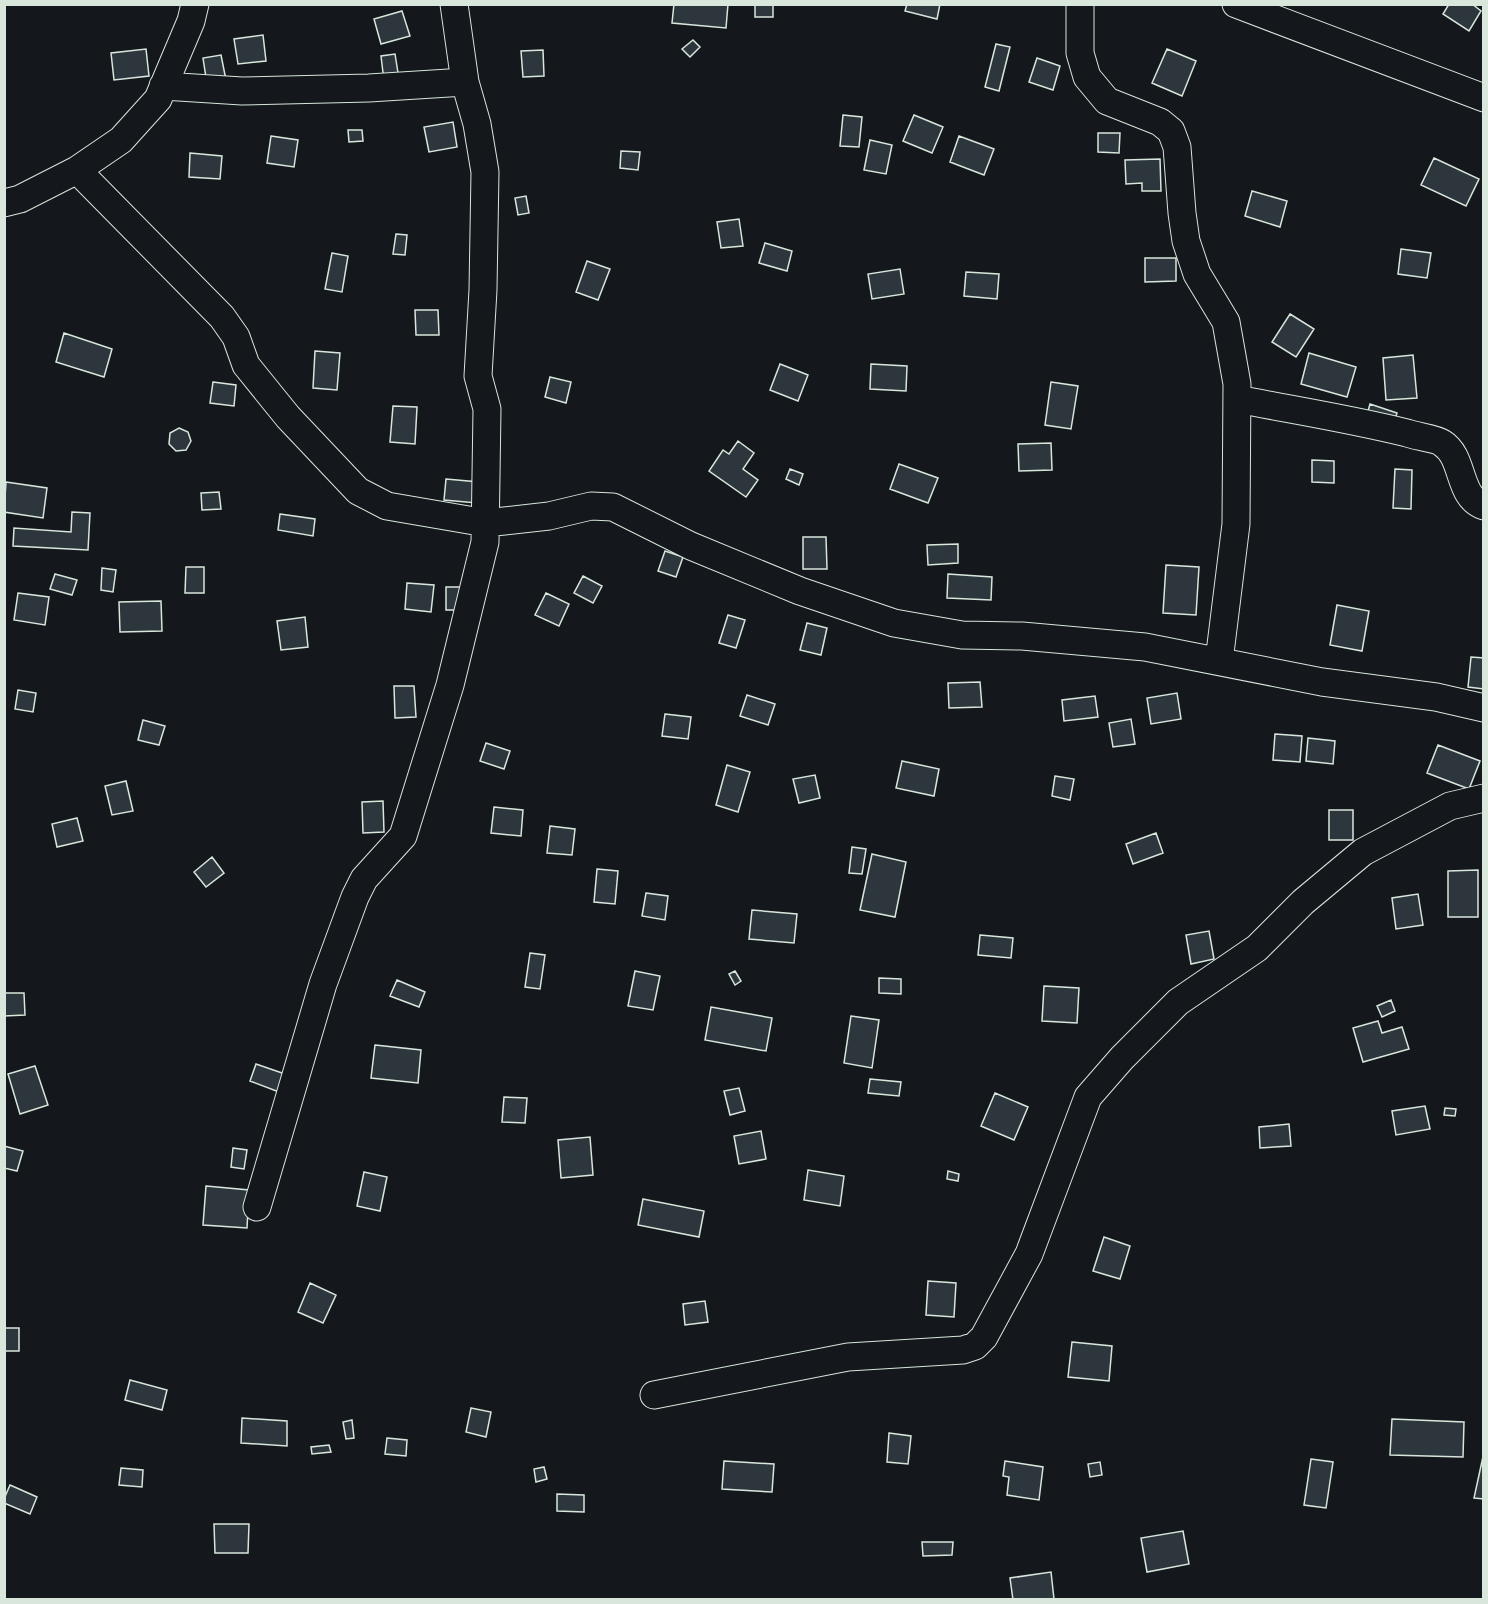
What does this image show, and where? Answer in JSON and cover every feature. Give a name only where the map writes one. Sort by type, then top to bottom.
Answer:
[{"type":"street","points":[[4,202],[20,199],[77,170],[121,140],[158,99],[191,21],[195,4]]},
{"type":"street","points":[[257,1207],[323,984],[355,897],[364,879],[403,836],[450,685],[485,542],[487,410],[478,376],[483,290],[485,172],[477,124],[465,82],[454,4]]},
{"type":"street","points":[[1080,4],[1080,52],[1087,77],[1107,101],[1160,122],[1171,131],[1177,147],[1186,241],[1197,274],[1226,322],[1237,384],[1236,524],[1219,661]]},
{"type":"street","points":[[1236,4],[1484,98]]},
{"type":"street","points":[[163,86],[242,91],[369,88],[465,82]]},
{"type":"street","points":[[77,170],[222,317],[236,337],[246,365],[288,417],[358,491],[387,506],[486,523],[549,516],[591,506],[613,507],[691,546],[800,591],[894,623],[962,635],[1022,636],[1145,647],[1322,682],[1436,698],[1484,708]]},
{"type":"street","points":[[1237,399],[1442,442],[1455,457],[1469,496],[1484,506]]},
{"type":"street","points":[[654,1395],[848,1357],[963,1350],[975,1346],[984,1337],[1029,1254],[1088,1097],[1122,1058],[1178,1002],[1257,948],[1303,902],[1363,852],[1450,806],[1484,798]]},
{"type":"building","points":[[674,4],[728,4],[726,28],[672,23]]},
{"type":"building","points":[[755,4],[773,4],[773,17],[755,17]]},
{"type":"building","points":[[907,4],[940,4],[937,19],[905,11]]},
{"type":"building","points":[[1449,4],[1472,4],[1481,11],[1469,31],[1443,14]]},
{"type":"building","points":[[402,11],[410,36],[381,44],[374,19]]},
{"type":"building","points":[[263,35],[266,61],[238,64],[234,39]]},
{"type":"building","points":[[693,40],[700,47],[690,57],[682,49]]},
{"type":"building","points":[[996,44],[1010,47],[999,91],[985,87]]},
{"type":"building","points":[[146,49],[149,76],[114,80],[111,53]]},
{"type":"building","points":[[1167,49],[1196,61],[1182,96],[1152,83]]},
{"type":"building","points":[[543,50],[544,76],[523,77],[521,51]]},
{"type":"building","points":[[395,54],[399,79],[384,81],[381,56]]},
{"type":"building","points":[[221,55],[226,80],[207,84],[203,58]]},
{"type":"building","points":[[1037,58],[1060,66],[1053,90],[1029,82]]},
{"type":"building","points":[[843,115],[862,117],[859,147],[840,146]]},
{"type":"building","points":[[914,115],[943,127],[932,153],[903,141]]},
{"type":"building","points":[[453,122],[457,147],[429,152],[424,127]]},
{"type":"building","points":[[348,130],[362,130],[363,141],[349,142]]},
{"type":"building","points":[[1098,133],[1120,133],[1119,153],[1098,152]]},
{"type":"building","points":[[271,136],[298,140],[294,167],[267,163]]},
{"type":"building","points":[[959,136],[994,149],[984,175],[950,162]]},
{"type":"building","points":[[870,140],[892,145],[886,174],[864,170]]},
{"type":"building","points":[[621,151],[640,152],[638,170],[620,168]]},
{"type":"building","points":[[190,153],[222,156],[220,179],[189,177]]},
{"type":"building","points":[[1434,158],[1479,179],[1466,206],[1421,185]]},
{"type":"building","points":[[1160,159],[1161,191],[1142,191],[1142,183],[1126,184],[1125,160]]},
{"type":"building","points":[[1252,191],[1287,201],[1280,227],[1245,216]]},
{"type":"building","points":[[526,196],[529,213],[518,215],[515,198]]},
{"type":"building","points":[[739,219],[743,246],[721,248],[717,222]]},
{"type":"building","points":[[396,234],[407,235],[405,255],[393,254]]},
{"type":"building","points":[[765,243],[792,251],[787,271],[759,263]]},
{"type":"building","points":[[1401,249],[1431,253],[1427,278],[1398,274]]},
{"type":"building","points":[[332,253],[348,256],[342,292],[325,289]]},
{"type":"building","points":[[1145,258],[1176,258],[1176,281],[1145,282]]},
{"type":"building","points":[[587,261],[610,269],[598,300],[576,292]]},
{"type":"building","points":[[900,269],[904,294],[872,299],[868,274]]},
{"type":"building","points":[[966,272],[999,274],[997,299],[964,296]]},
{"type":"building","points":[[415,310],[438,310],[439,335],[416,335]]},
{"type":"building","points":[[1290,314],[1314,329],[1296,357],[1272,342]]},
{"type":"building","points":[[64,333],[112,349],[104,377],[56,362]]},
{"type":"building","points":[[315,351],[340,353],[337,390],[313,388]]},
{"type":"building","points":[[1309,353],[1356,367],[1347,397],[1301,384]]},
{"type":"building","points":[[1413,355],[1417,398],[1386,400],[1383,358]]},
{"type":"building","points":[[780,364],[808,375],[798,401],[770,390]]},
{"type":"building","points":[[871,364],[907,366],[906,391],[870,389]]},
{"type":"building","points":[[550,377],[571,382],[566,403],[545,397]]},
{"type":"building","points":[[213,382],[236,385],[234,406],[210,403]]},
{"type":"building","points":[[1051,382],[1078,386],[1071,429],[1045,425]]},
{"type":"building","points":[[1370,404],[1397,413],[1392,430],[1365,422]]},
{"type":"building","points":[[393,406],[417,407],[415,444],[390,442]]},
{"type":"building","points":[[179,428],[188,432],[191,441],[186,450],[176,451],[169,444],[170,433]]},
{"type":"building","points":[[738,441],[754,453],[743,469],[758,480],[746,497],[709,471],[723,450],[729,454]]},
{"type":"building","points":[[1051,443],[1052,470],[1019,471],[1018,444]]},
{"type":"building","points":[[1312,460],[1334,461],[1334,483],[1312,482]]},
{"type":"building","points":[[899,464],[938,478],[928,503],[890,489]]},
{"type":"building","points":[[790,469],[803,474],[799,485],[786,479]]},
{"type":"building","points":[[1395,469],[1412,470],[1411,509],[1393,508]]},
{"type":"building","points":[[446,479],[479,482],[477,503],[444,500]]},
{"type":"building","points":[[6,482],[47,488],[43,518],[4,512]]},
{"type":"building","points":[[219,492],[221,509],[202,510],[201,493]]},
{"type":"building","points":[[72,512],[90,513],[88,550],[13,546],[14,528],[71,532]]},
{"type":"building","points":[[280,514],[315,519],[313,536],[278,530]]},
{"type":"building","points":[[803,537],[826,537],[827,569],[803,569]]},
{"type":"building","points":[[958,544],[958,563],[928,565],[927,545]]},
{"type":"building","points":[[665,551],[683,557],[676,577],[658,571]]},
{"type":"building","points":[[1166,565],[1199,567],[1196,615],[1163,613]]},
{"type":"building","points":[[186,567],[204,567],[204,593],[185,593]]},
{"type":"building","points":[[102,568],[116,570],[113,592],[101,590]]},
{"type":"building","points":[[55,574],[77,580],[72,595],[50,589]]},
{"type":"building","points":[[948,574],[992,577],[991,600],[947,598]]},
{"type":"building","points":[[583,576],[602,586],[593,603],[574,593]]},
{"type":"building","points":[[407,583],[434,585],[431,612],[405,609]]},
{"type":"building","points":[[446,587],[463,587],[463,610],[446,610]]},
{"type":"building","points":[[18,593],[49,597],[45,625],[14,620]]},
{"type":"building","points":[[546,593],[569,604],[559,626],[535,615]]},
{"type":"building","points":[[161,601],[162,631],[120,632],[119,602]]},
{"type":"building","points":[[1337,605],[1369,611],[1362,651],[1330,645]]},
{"type":"building","points":[[728,615],[745,620],[736,648],[719,643]]},
{"type":"building","points":[[305,617],[308,647],[281,650],[277,621]]},
{"type":"building","points":[[807,623],[827,628],[821,655],[800,650]]},
{"type":"building","points":[[1471,657],[1484,658],[1484,689],[1468,687]]},
{"type":"building","points":[[980,682],[982,707],[949,708],[948,683]]},
{"type":"building","points":[[394,686],[414,686],[416,717],[395,718]]},
{"type":"building","points":[[18,690],[36,693],[33,712],[15,709]]},
{"type":"building","points":[[1177,693],[1181,719],[1151,724],[1147,698]]},
{"type":"building","points":[[747,695],[775,704],[768,725],[740,716]]},
{"type":"building","points":[[1095,696],[1098,717],[1064,721],[1062,700]]},
{"type":"building","points":[[665,714],[691,717],[688,739],[662,736]]},
{"type":"building","points":[[1131,719],[1135,744],[1113,747],[1109,723]]},
{"type":"building","points":[[143,720],[165,726],[159,745],[138,740]]},
{"type":"building","points":[[1275,734],[1302,736],[1300,762],[1273,760]]},
{"type":"building","points":[[1308,738],[1335,741],[1333,764],[1306,761]]},
{"type":"building","points":[[486,743],[510,751],[504,769],[480,761]]},
{"type":"building","points":[[1438,745],[1480,761],[1469,789],[1427,773]]},
{"type":"building","points":[[902,761],[939,769],[934,796],[896,788]]},
{"type":"building","points":[[727,765],[750,772],[738,812],[716,805]]},
{"type":"building","points":[[815,775],[820,798],[799,803],[793,779]]},
{"type":"building","points":[[1055,776],[1074,779],[1070,800],[1052,796]]},
{"type":"building","points":[[126,781],[133,811],[112,815],[105,786]]},
{"type":"building","points":[[383,801],[384,832],[363,833],[362,802]]},
{"type":"building","points":[[494,807],[523,810],[521,836],[491,833]]},
{"type":"building","points":[[1329,810],[1353,810],[1353,840],[1329,840]]},
{"type":"building","points":[[77,818],[83,841],[57,847],[52,824]]},
{"type":"building","points":[[550,826],[575,829],[572,855],[547,853]]},
{"type":"building","points":[[1156,833],[1163,853],[1133,864],[1126,844]]},
{"type":"building","points":[[852,847],[866,849],[862,874],[849,873]]},
{"type":"building","points":[[872,854],[906,862],[895,917],[860,910]]},
{"type":"building","points":[[212,857],[224,873],[206,887],[194,872]]},
{"type":"building","points":[[597,869],[618,871],[615,904],[594,902]]},
{"type":"building","points":[[1478,870],[1478,917],[1448,917],[1448,871]]},
{"type":"building","points":[[646,893],[668,896],[665,920],[642,916]]},
{"type":"building","points":[[1418,894],[1423,925],[1396,929],[1392,898]]},
{"type":"building","points":[[752,910],[797,914],[794,943],[749,939]]},
{"type":"building","points":[[1209,931],[1214,959],[1191,964],[1186,935]]},
{"type":"building","points":[[980,935],[1013,938],[1011,958],[978,955]]},
{"type":"building","points":[[530,953],[545,955],[540,989],[525,987]]},
{"type":"building","points":[[635,971],[660,976],[653,1010],[628,1006]]},
{"type":"building","points":[[735,971],[741,981],[735,985],[729,974]]},
{"type":"building","points":[[879,978],[901,979],[901,994],[879,993]]},
{"type":"building","points":[[397,980],[425,992],[419,1007],[390,996]]},
{"type":"building","points":[[1044,986],[1079,988],[1077,1023],[1042,1021]]},
{"type":"building","points":[[4,993],[24,993],[25,1015],[4,1016]]},
{"type":"building","points":[[1391,1000],[1395,1011],[1382,1017],[1377,1006]]},
{"type":"building","points":[[711,1007],[772,1018],[766,1051],[705,1040]]},
{"type":"building","points":[[851,1016],[879,1020],[872,1068],[844,1063]]},
{"type":"building","points":[[1378,1021],[1382,1033],[1402,1027],[1409,1049],[1363,1062],[1353,1028]]},
{"type":"building","points":[[375,1045],[421,1050],[418,1083],[371,1078]]},
{"type":"building","points":[[256,1064],[285,1074],[279,1092],[250,1081]]},
{"type":"building","points":[[35,1066],[48,1105],[20,1114],[8,1074]]},
{"type":"building","points":[[870,1079],[901,1082],[899,1096],[868,1093]]},
{"type":"building","points":[[739,1088],[745,1111],[730,1115],[724,1091]]},
{"type":"building","points":[[995,1093],[1028,1107],[1014,1140],[981,1126]]},
{"type":"building","points":[[504,1097],[527,1098],[525,1123],[502,1122]]},
{"type":"building","points":[[1425,1106],[1430,1129],[1396,1135],[1392,1111]]},
{"type":"building","points":[[1445,1108],[1456,1109],[1455,1116],[1444,1115]]},
{"type":"building","points":[[1289,1124],[1291,1146],[1260,1148],[1259,1127]]},
{"type":"building","points":[[761,1131],[766,1159],[739,1164],[734,1136]]},
{"type":"building","points":[[590,1137],[593,1175],[561,1178],[558,1140]]},
{"type":"building","points":[[4,1146],[23,1151],[17,1171],[4,1168]]},
{"type":"building","points":[[233,1148],[247,1150],[244,1169],[231,1167]]},
{"type":"building","points":[[808,1170],[844,1176],[840,1206],[804,1200]]},
{"type":"building","points":[[948,1171],[959,1174],[958,1181],[947,1179]]},
{"type":"building","points":[[364,1172],[387,1177],[380,1211],[357,1206]]},
{"type":"building","points":[[206,1186],[249,1190],[247,1228],[203,1225]]},
{"type":"building","points":[[643,1199],[704,1211],[699,1237],[638,1225]]},
{"type":"building","points":[[1104,1237],[1130,1246],[1120,1279],[1093,1271]]},
{"type":"building","points":[[928,1281],[956,1283],[954,1317],[926,1315]]},
{"type":"building","points":[[310,1283],[336,1295],[323,1323],[298,1312]]},
{"type":"building","points":[[705,1301],[708,1322],[685,1325],[683,1304]]},
{"type":"building","points":[[4,1328],[19,1328],[19,1351],[4,1351]]},
{"type":"building","points":[[1072,1342],[1112,1346],[1109,1381],[1068,1377]]},
{"type":"building","points":[[130,1380],[167,1390],[162,1410],[125,1400]]},
{"type":"building","points":[[471,1408],[491,1412],[486,1437],[466,1432]]},
{"type":"building","points":[[242,1418],[287,1421],[287,1446],[241,1443]]},
{"type":"building","points":[[1392,1419],[1464,1422],[1463,1457],[1390,1455]]},
{"type":"building","points":[[352,1420],[354,1438],[346,1439],[343,1422]]},
{"type":"building","points":[[889,1433],[911,1436],[908,1464],[887,1462]]},
{"type":"building","points":[[387,1438],[407,1440],[406,1456],[385,1454]]},
{"type":"building","points":[[329,1445],[331,1452],[312,1454],[311,1447]]},
{"type":"building","points":[[1484,1452],[1484,1499],[1474,1498]]},
{"type":"building","points":[[1311,1459],[1333,1462],[1326,1508],[1304,1505]]},
{"type":"building","points":[[724,1461],[774,1464],[772,1492],[722,1489]]},
{"type":"building","points":[[1005,1461],[1043,1467],[1039,1500],[1007,1495],[1009,1477],[1003,1476]]},
{"type":"building","points":[[1100,1462],[1102,1475],[1090,1477],[1088,1464]]},
{"type":"building","points":[[544,1467],[547,1479],[536,1482],[534,1469]]},
{"type":"building","points":[[121,1468],[143,1470],[142,1487],[119,1485]]},
{"type":"building","points":[[10,1485],[37,1497],[30,1514],[4,1503]]},
{"type":"building","points":[[557,1494],[584,1495],[584,1512],[557,1511]]},
{"type":"building","points":[[214,1524],[249,1524],[248,1553],[215,1553]]},
{"type":"building","points":[[1183,1531],[1189,1564],[1147,1572],[1141,1538]]},
{"type":"building","points":[[922,1542],[953,1542],[952,1555],[923,1556]]},
{"type":"building","points":[[1051,1572],[1054,1599],[1013,1600],[1010,1578]]}]
